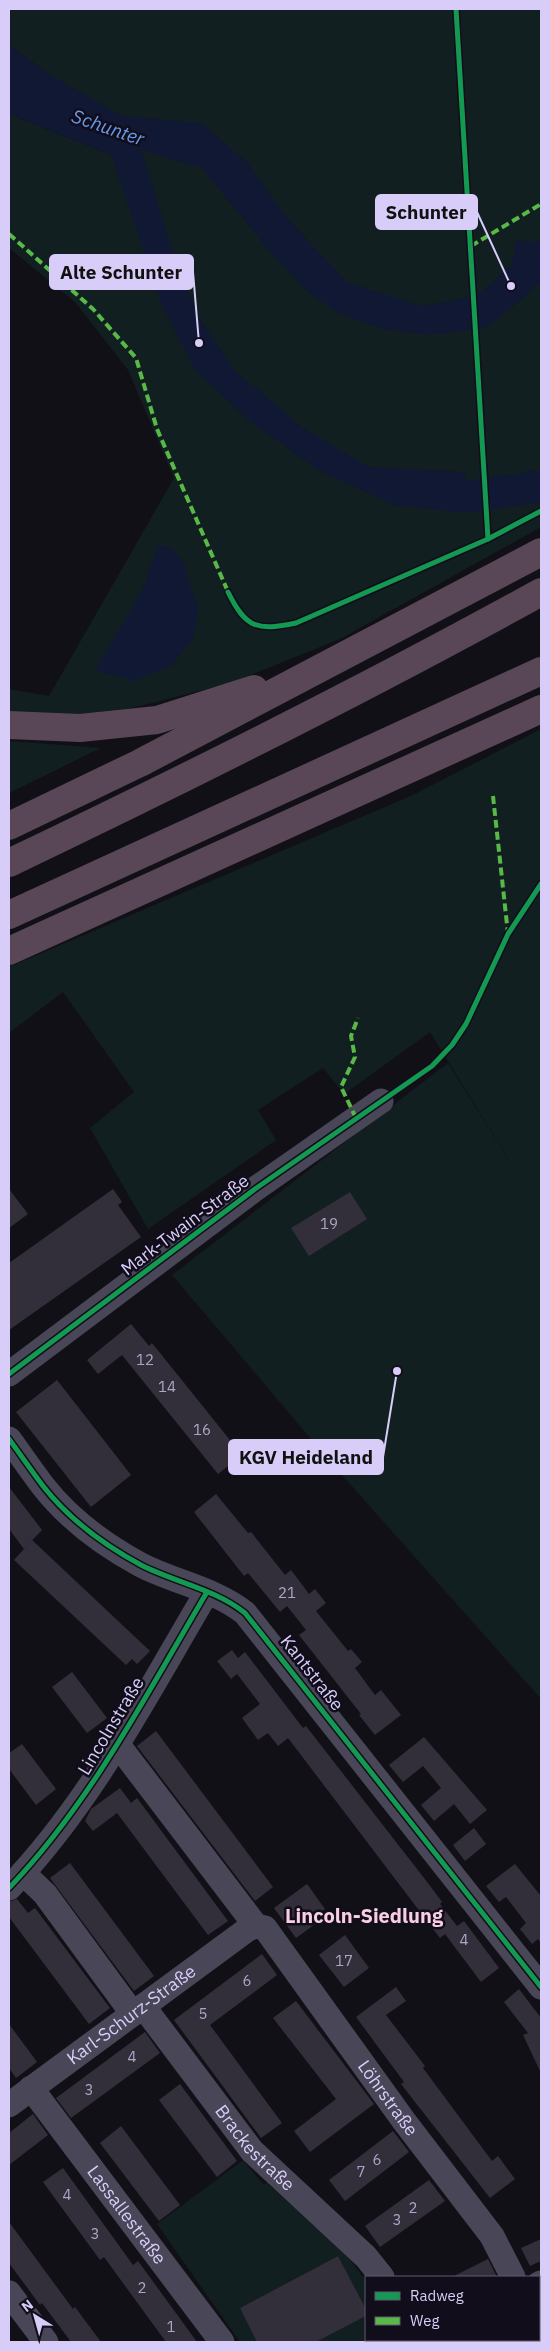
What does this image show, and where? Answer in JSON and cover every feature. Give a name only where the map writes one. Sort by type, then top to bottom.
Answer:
[{"type":"highway","points":[[9,826],[140,763],[372,643],[541,552]]},
{"type":"highway","points":[[9,862],[153,794],[304,718],[541,592]]},
{"type":"highway","points":[[9,725],[80,728],[157,720],[246,692],[372,643]]},
{"type":"highway","points":[[9,915],[541,671]]},
{"type":"highway","points":[[9,951],[541,709]]},
{"type":"highway","points":[[9,957],[39,938]]},
{"type":"street","name":"Mark-Twain-Straße","points":[[9,1374],[240,1200],[381,1101]]},
{"type":"street","name":"Kantstraße","points":[[9,1439],[49,1493],[87,1530],[141,1565],[238,1607],[252,1620],[541,1986]]},
{"type":"street","name":"Lincolnstraße","points":[[138,2010],[45,1894],[16,1881],[45,1848],[84,1798],[206,1592]]},
{"type":"street","name":"Lincolnstraße","points":[[116,1745],[122,1750],[256,1926]]},
{"type":"street","name":"Karl-Schurz-Straße","points":[[16,2097],[248,1929],[256,1926]]},
{"type":"street","name":"Löhrstraße","points":[[256,1926],[265,1928],[404,2121],[492,2236],[512,2276]]},
{"type":"street","name":"Brackestraße","points":[[138,2010],[252,2151],[366,2257],[381,2276]]},
{"type":"street","name":"Lassallestraße","points":[[16,2097],[222,2342]]},
{"type":"street","points":[[9,2293],[46,2342]]},
{"type":"shaded area","points":[[9,9],[541,9],[541,527],[342,638],[231,683],[132,708],[33,719],[9,715],[9,689],[49,696],[174,478],[128,370],[75,302],[9,248],[9,114],[111,155],[50,75],[9,45]]},
{"type":"shaded area","points":[[541,729],[541,1699],[334,1466],[172,1275],[448,1063],[514,1168],[430,1032],[344,1094],[323,1068],[258,1110],[276,1140],[148,1229],[90,1128],[134,1092],[63,992],[9,1033],[9,967],[413,795]]},
{"type":"shaded area","points":[[9,741],[101,748],[9,793]]},
{"type":"shaded area","points":[[243,2160],[263,2184],[267,2183],[345,2253],[365,2280],[365,2307],[338,2256],[240,2308],[258,2342],[240,2342],[157,2224]]},
{"type":"shaded area","points":[[365,2317],[365,2341],[399,2341],[399,2342],[316,2342]]},
{"type":"water","points":[[9,45],[50,75],[122,116],[201,123],[247,162],[287,218],[347,282],[421,306],[455,300],[481,292],[512,265],[516,241],[541,242],[541,281],[509,310],[484,328],[429,335],[382,329],[338,313],[307,291],[267,248],[202,168],[141,150],[172,249],[198,316],[234,370],[303,428],[368,467],[465,472],[466,509],[396,506],[320,471],[251,422],[196,371],[162,306],[111,155],[9,114]]},
{"type":"water","points":[[158,545],[171,547],[186,566],[190,587],[199,608],[193,639],[172,665],[134,681],[95,670],[142,591]]},
{"type":"building","points":[[9,1189],[28,1214],[9,1228]]},
{"type":"building","points":[[113,1189],[122,1202],[118,1205],[141,1237],[9,1330],[9,1263]]},
{"type":"building","points":[[350,1192],[367,1219],[309,1256],[291,1228]]},
{"type":"building","points":[[131,1324],[149,1346],[152,1343],[242,1455],[218,1474],[122,1355],[98,1374],[87,1360]]},
{"type":"building","points":[[57,1380],[131,1475],[91,1507],[16,1412]]},
{"type":"building","points":[[9,1487],[42,1530],[24,1549],[9,1529]]},
{"type":"building","points":[[216,1494],[248,1533],[251,1532],[285,1575],[291,1570],[309,1594],[315,1589],[326,1603],[316,1611],[348,1651],[351,1649],[362,1662],[355,1668],[375,1695],[381,1690],[401,1715],[375,1735],[359,1715],[361,1714],[299,1635],[306,1630],[287,1606],[280,1612],[248,1573],[244,1576],[194,1512]]},
{"type":"building","points":[[32,1540],[150,1651],[137,1664],[132,1659],[126,1665],[14,1560]]},
{"type":"building","points":[[232,1650],[238,1658],[245,1652],[303,1728],[306,1726],[431,1887],[442,1902],[440,1904],[457,1926],[464,1921],[499,1968],[481,1982],[445,1934],[440,1938],[288,1738],[278,1746],[268,1733],[258,1740],[242,1718],[260,1704],[237,1674],[231,1679],[217,1661]]},
{"type":"building","points":[[72,1672],[107,1718],[87,1733],[52,1687]]},
{"type":"building","points":[[156,1731],[273,1887],[255,1901],[137,1746]]},
{"type":"building","points":[[424,1737],[487,1810],[470,1824],[454,1804],[434,1821],[421,1805],[441,1788],[423,1766],[403,1782],[389,1765]]},
{"type":"building","points":[[22,1744],[56,1789],[36,1805],[9,1769],[9,1753]]},
{"type":"building","points":[[120,1788],[131,1803],[137,1798],[228,1921],[208,1935],[117,1813],[93,1831],[85,1821],[91,1809]]},
{"type":"building","points":[[474,1828],[486,1844],[465,1861],[453,1845]]},
{"type":"building","points":[[70,1863],[154,1976],[134,1991],[50,1878]]},
{"type":"building","points":[[515,1864],[541,1896],[541,1943],[538,1939],[532,1944],[520,1929],[526,1923],[506,1897],[499,1902],[486,1886]]},
{"type":"building","points":[[307,1884],[325,1909],[313,1917],[318,1922],[296,1938],[274,1908]]},
{"type":"building","points":[[17,1899],[28,1913],[35,1908],[110,2008],[89,2024],[9,1917],[9,1902]]},
{"type":"building","points":[[345,1935],[369,1968],[344,1987],[319,1955]]},
{"type":"building","points":[[262,1954],[277,1975],[210,2025],[282,2123],[261,2138],[174,2020]]},
{"type":"building","points":[[396,1987],[406,2001],[386,2015],[425,2066],[423,2068],[492,2161],[498,2156],[515,2179],[490,2198],[401,2084],[404,2082],[356,2017]]},
{"type":"building","points":[[519,1989],[541,2018],[541,2073],[523,2035],[528,2033],[504,2002]]},
{"type":"building","points":[[296,2001],[374,2104],[310,2152],[294,2131],[336,2099],[273,2018]]},
{"type":"building","points":[[9,2024],[37,2062],[16,2078],[9,2068]]},
{"type":"building","points":[[145,2032],[160,2053],[71,2118],[56,2098]]},
{"type":"building","points":[[180,2084],[237,2161],[217,2177],[159,2100]]},
{"type":"building","points":[[33,2114],[48,2135],[9,2165],[9,2133]]},
{"type":"building","points":[[121,2126],[180,2205],[159,2221],[100,2143]]},
{"type":"building","points":[[393,2131],[409,2152],[345,2201],[329,2180]]},
{"type":"building","points":[[63,2168],[133,2265],[138,2261],[197,2342],[166,2342],[104,2257],[100,2260],[43,2182]]},
{"type":"building","points":[[429,2180],[445,2201],[380,2247],[365,2226]]},
{"type":"building","points":[[9,2222],[73,2309],[75,2307],[101,2342],[71,2342],[42,2303],[40,2305],[9,2263]]},
{"type":"building","points":[[541,2239],[541,2261],[530,2266],[521,2248]]},
{"type":"building","points":[[338,2256],[365,2307],[365,2317],[316,2342],[257,2342],[240,2308]]},
{"type":"building","points":[[488,2259],[496,2276],[454,2276]]},
{"type":"waterway","points":[[422,492],[466,497],[541,486]]},
{"type":"marked path","points":[[471,246],[541,204]]},
{"type":"marked path","points":[[9,234],[93,309],[136,358],[157,429],[229,594]]},
{"type":"marked path","points":[[493,796],[508,934]]},
{"type":"marked path","points":[[356,1118],[341,1087],[355,1057],[351,1036],[358,1018]]},
{"type":"cycle path","points":[[456,9],[488,539]]},
{"type":"cycle path","points":[[228,592],[241,614],[254,624],[272,627],[296,623],[488,539],[541,511]]},
{"type":"cycle path","points":[[9,1374],[255,1189],[432,1066],[452,1045],[466,1024],[508,934],[541,884]]},
{"type":"cycle path","points":[[9,1439],[53,1498],[75,1520],[100,1540],[141,1565],[208,1592],[245,1613],[541,1987]]},
{"type":"cycle path","points":[[9,1888],[39,1855],[92,1783],[139,1708],[207,1592]]},
{"type":"place","name":"Schunter","points":[[511,286]]},
{"type":"place","name":"Alte Schunter","points":[[199,343]]},
{"type":"place","name":"KGV Heideland","points":[[397,1371]]},
{"type":"district","name":"Lincoln-Siedlung","points":[[364,1916]]}]
